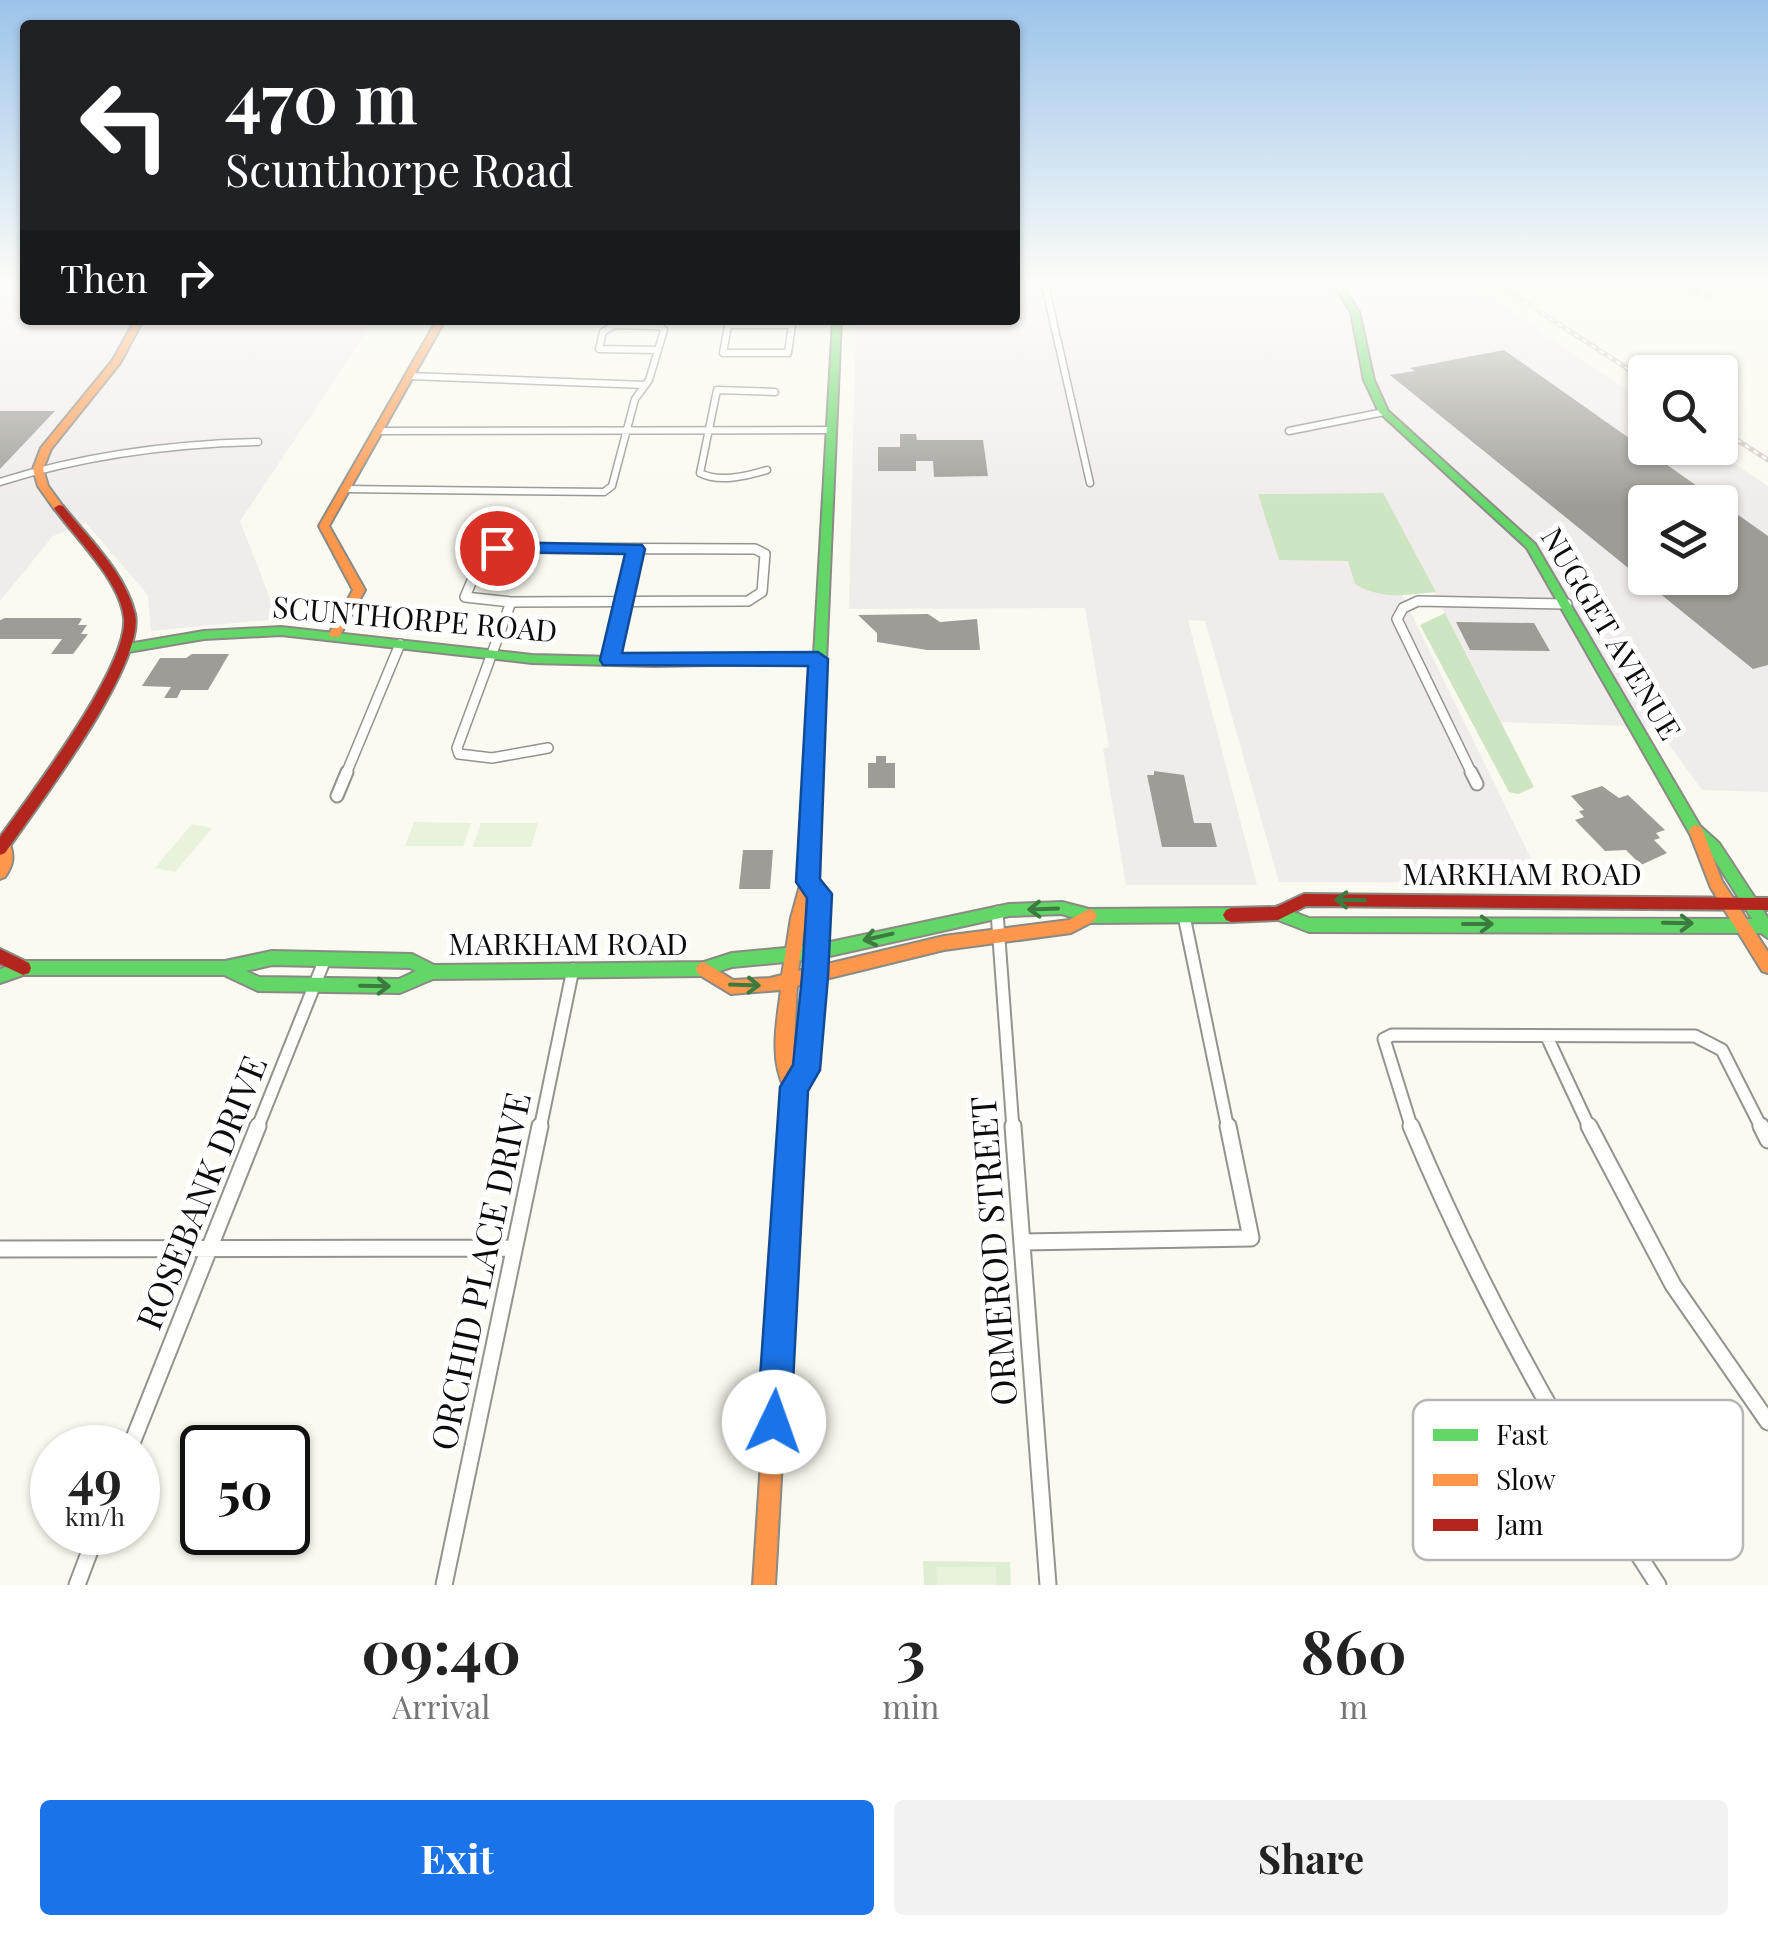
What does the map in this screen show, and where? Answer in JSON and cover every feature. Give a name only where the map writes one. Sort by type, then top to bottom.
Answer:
[{"type":"main road","points":[[0,872],[6,863],[2,847],[98,701],[128,648],[131,619],[127,605],[43,486],[38,469],[57,429],[121,359]]},
{"type":"main road","points":[[335,634],[360,590],[324,526],[419,359]]},
{"type":"main road","points":[[764,1585],[794,1087],[786,1072],[790,982],[798,898],[808,882],[836,359]]},
{"type":"main road","name":"NUGGET AVENUE","points":[[1364,359],[1368,380],[1384,412],[1508,520],[1537,554],[1696,830],[1714,847],[1767,928]]},
{"type":"main road","name":"SCUNTHORPE ROAD","points":[[128,648],[230,632],[335,634],[489,656],[818,659]]},
{"type":"main road","name":"NUGGET AVENUE","points":[[1696,830],[1700,851],[1768,966]]},
{"type":"main road","points":[[794,1087],[806,1070],[815,977],[820,894],[808,882]]},
{"type":"main road","name":"MARKHAM ROAD","points":[[1278,913],[1304,900],[1768,904]]},
{"type":"main road","name":"MARKHAM ROAD","points":[[225,968],[258,984],[400,986],[432,972],[704,969],[732,960],[816,952],[997,912],[1062,908],[1090,916],[1278,913],[1309,926],[1767,928]]},
{"type":"main road","name":"MARKHAM ROAD","points":[[704,969],[731,987],[790,982],[944,943],[1071,926],[1090,916]]},
{"type":"main road","name":"MARKHAM ROAD","points":[[0,956],[23,968]]},
{"type":"main road","name":"MARKHAM ROAD","points":[[0,976],[23,968],[225,968],[272,958],[412,960],[432,972]]},
{"type":"street","points":[[344,490],[600,493],[612,486],[635,400],[654,359]]},
{"type":"street","points":[[1062,359],[1090,482]]},
{"type":"street","points":[[409,376],[644,385]]},
{"type":"street","points":[[767,470],[743,477],[701,476],[718,390],[775,392]]},
{"type":"street","points":[[1290,431],[1384,412]]},
{"type":"street","points":[[377,431],[833,430]]},
{"type":"street","points":[[0,482],[38,469],[176,444],[258,442]]},
{"type":"street","points":[[491,549],[636,549],[762,550],[762,592],[748,601],[510,602],[464,596],[479,560],[491,549]]},
{"type":"street","points":[[610,660],[636,549]]},
{"type":"street","points":[[1477,784],[1398,618],[1403,608],[1418,601],[1568,604]]},
{"type":"street","points":[[510,602],[456,748],[460,754],[521,756],[548,748]]},
{"type":"street","points":[[337,796],[400,644]]},
{"type":"street","name":"ORMEROD STREET","points":[[997,912],[1048,1585]]},
{"type":"street","points":[[1023,1242],[1251,1238],[1184,916]]},
{"type":"street","name":"ROSEBANK DRIVE","points":[[139,1425],[325,958]]},
{"type":"street","name":"ORCHID PLACE DRIVE","points":[[444,1585],[574,969]]},
{"type":"street","points":[[1543,1400],[1494,1314],[1417,1140],[1384,1039],[1392,1035],[1681,1034],[1704,1038],[1722,1050],[1768,1140]]},
{"type":"street","points":[[1547,1037],[1649,1246],[1682,1302],[1768,1422]]},
{"type":"street","points":[[0,1249],[513,1248]]},
{"type":"street","points":[[78,1585],[89,1555]]},
{"type":"street","points":[[1642,1560],[1658,1585]]},
{"type":"shaded area","points":[[0,359],[349,359],[240,521],[278,619],[151,631],[148,595],[86,523],[53,536],[0,601]]},
{"type":"shaded area","points":[[855,359],[1582,359],[1628,390],[1628,465],[1736,465],[1768,486],[1768,792],[1702,790],[1656,727],[1501,722],[1382,493],[1259,494],[1384,558],[1543,883],[1279,882],[1205,621],[1188,620],[1257,885],[1126,885],[1103,749],[1109,747],[1085,608],[849,609]]},
{"type":"green space","points":[[1383,493],[1436,592],[1394,595],[1365,589],[1355,584],[1348,561],[1279,560],[1258,494]]},
{"type":"green space","points":[[1445,613],[1534,787],[1518,794],[1509,792],[1420,625]]},
{"type":"green space","points":[[414,822],[471,823],[463,846],[405,846]]},
{"type":"green space","points":[[481,823],[538,823],[531,847],[473,847]]},
{"type":"green space","points":[[192,824],[212,828],[175,872],[155,868]]},
{"type":"green space","points":[[923,1561],[1010,1562],[1011,1585],[924,1585]]},
{"type":"green space","points":[[936,1567],[996,1567],[997,1585],[937,1585]]},
{"type":"building","points":[[1457,359],[1517,359],[1628,437],[1628,465],[1667,465],[1696,485],[1628,485],[1628,568],[1390,375]]},
{"type":"building","points":[[0,411],[55,411],[0,469]]},
{"type":"building","points":[[900,434],[916,434],[917,440],[983,440],[988,476],[934,477],[933,461],[916,461],[916,471],[878,471],[878,447],[900,447]]},
{"type":"building","points":[[1738,515],[1768,536],[1768,665],[1753,669],[1662,595],[1738,595]]},
{"type":"building","points":[[928,614],[940,622],[977,619],[980,650],[927,650],[877,642],[877,633],[858,615]]},
{"type":"building","points":[[5,618],[82,619],[78,625],[87,625],[81,634],[88,634],[73,654],[51,654],[62,639],[0,639],[0,620]]},
{"type":"building","points":[[1456,622],[1534,623],[1550,651],[1470,650]]},
{"type":"building","points":[[192,654],[229,654],[208,690],[181,690],[177,698],[164,698],[171,687],[142,686],[160,658],[186,658]]},
{"type":"building","points":[[876,756],[886,756],[886,763],[895,763],[895,788],[868,788],[868,763],[876,763]]},
{"type":"building","points":[[1154,771],[1184,775],[1194,823],[1211,823],[1217,847],[1162,847],[1147,775],[1154,775]]},
{"type":"building","points":[[1602,786],[1619,798],[1628,795],[1665,830],[1656,833],[1660,838],[1654,840],[1667,853],[1641,865],[1626,850],[1605,851],[1575,820],[1584,817],[1579,811],[1584,810],[1571,796]]},
{"type":"building","points":[[743,850],[773,850],[770,889],[739,889]]},
{"type":"railway","points":[[1613,359],[1628,369]]},
{"type":"railway","points":[[1738,441],[1768,460]]},
{"type":"traffic: fast","points":[[816,731],[835,359]]},
{"type":"traffic: fast","points":[[1365,359],[1369,380],[1384,412],[1531,546],[1695,830],[1714,847],[1768,931]]},
{"type":"traffic: fast","points":[[128,648],[204,635],[281,631],[532,659],[818,659]]},
{"type":"traffic: fast","points":[[225,968],[258,984],[400,986],[432,972],[704,969],[732,960],[816,952],[1009,910],[1062,908],[1089,916],[1231,915]]},
{"type":"traffic: fast","points":[[1278,913],[1309,925],[1768,926]]},
{"type":"traffic: fast","points":[[0,976],[23,968],[225,968],[272,958],[412,961],[432,972]]},
{"type":"traffic: slow","points":[[59,508],[43,486],[38,469],[46,448],[118,359]]},
{"type":"traffic: slow","points":[[335,634],[359,590],[324,526],[419,359]]},
{"type":"traffic: slow","points":[[764,1585],[794,1087],[786,1073],[785,1036],[794,946],[808,882],[816,731]]},
{"type":"traffic: slow","points":[[1696,831],[1716,884],[1768,966]]},
{"type":"traffic: slow","points":[[0,873],[6,863],[4,846]]},
{"type":"traffic: slow","points":[[704,969],[731,987],[770,985],[944,943],[1071,926],[1089,916]]},
{"type":"traffic: jam","points":[[0,849],[100,698],[128,638],[130,618],[119,588],[59,508]]},
{"type":"traffic: jam","points":[[794,1087],[806,1070],[819,894],[808,882]]},
{"type":"traffic: jam","points":[[1231,915],[1278,913],[1304,900],[1768,904]]},
{"type":"traffic: jam","points":[[0,956],[23,968]]},
{"type":"route","points":[[497,548],[636,549],[610,660],[818,659],[808,882],[820,894],[806,1070],[794,1087],[774,1422]]}]
